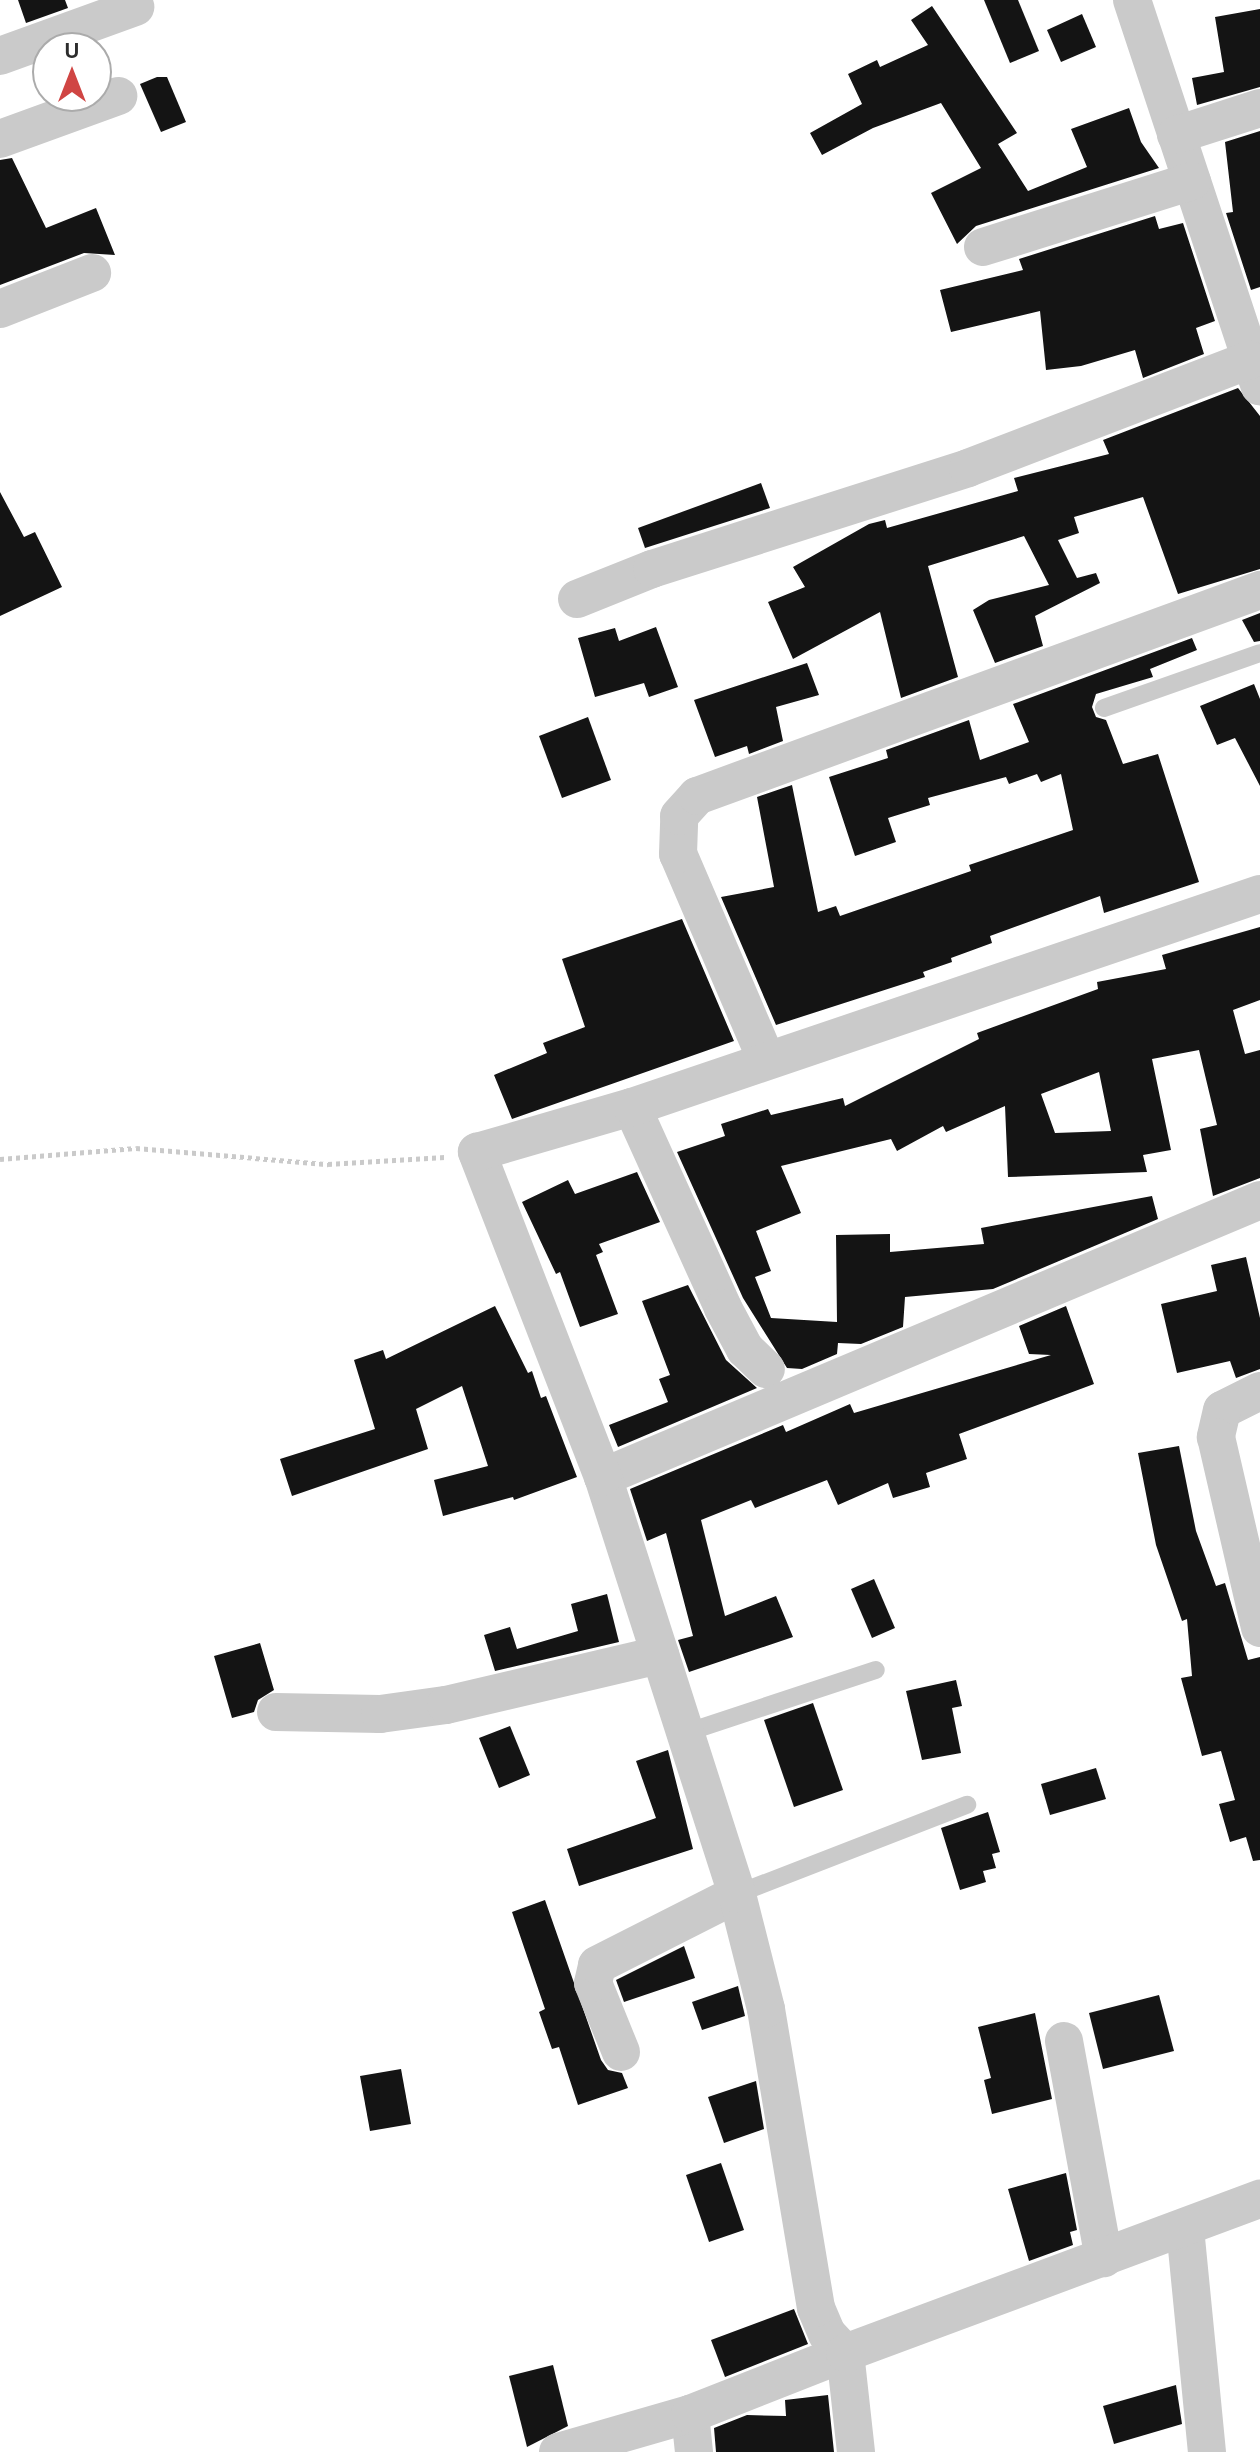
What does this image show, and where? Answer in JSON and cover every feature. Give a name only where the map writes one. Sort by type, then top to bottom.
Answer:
[{"type":"street","points":[[577,599],[652,569],[1255,373],[1132,0]]},
{"type":"street","points":[[0,56],[135,7]]},
{"type":"street","points":[[0,139],[118,96]]},
{"type":"street","points":[[1176,135],[1260,108]]},
{"type":"street","points":[[983,247],[1192,181]]},
{"type":"street","points":[[0,309],[92,273]]},
{"type":"street","points":[[766,1059],[678,854],[679,816],[697,796],[1260,590]]},
{"type":"street","points":[[856,2452],[845,2353],[827,2334],[816,2308],[766,2009],[737,1894],[682,1734],[603,1477],[477,1152],[632,1107],[766,1059],[1260,894]]},
{"type":"street","points":[[632,1107],[723,1308],[745,1349],[766,1369]]},
{"type":"street","points":[[603,1477],[1260,1200]]},
{"type":"street","points":[[1260,1391],[1222,1410],[1216,1437],[1260,1628]]},
{"type":"street","points":[[276,1712],[380,1714],[433,1707],[660,1655]]},
{"type":"street","points":[[621,2052],[593,1983],[597,1965],[737,1894]]},
{"type":"street","points":[[1064,2041],[1104,2258]]},
{"type":"street","points":[[558,2452],[690,2414],[1260,2199]]},
{"type":"street","points":[[1185,2228],[1207,2452]]},
{"type":"street","points":[[690,2414],[694,2452]]},
{"type":"lane","points":[[1104,708],[1260,653]]},
{"type":"lane","points":[[682,1734],[876,1670]]},
{"type":"lane","points":[[737,1894],[967,1805]]},
{"type":"path","points":[[0,1159],[136,1148],[354,1164],[405,1163],[477,1152]]},
{"type":"building","points":[[18,0],[65,0],[68,8],[26,23]]},
{"type":"building","points":[[984,0],[1018,0],[1039,51],[1010,63]]},
{"type":"building","points":[[932,6],[1017,133],[998,144],[1028,191],[1087,167],[1071,129],[1129,108],[1141,142],[1159,168],[976,226],[957,244],[931,193],[981,168],[941,103],[873,128],[822,155],[810,133],[862,104],[848,74],[877,60],[880,67],[928,45],[911,20]]},
{"type":"building","points":[[1260,9],[1260,87],[1197,105],[1192,78],[1224,72],[1215,17]]},
{"type":"building","points":[[1082,14],[1096,47],[1061,62],[1047,30]]},
{"type":"building","points":[[157,77],[167,77],[186,122],[161,132],[140,84]]},
{"type":"building","points":[[1260,131],[1260,287],[1251,290],[1226,213],[1233,212],[1225,142]]},
{"type":"building","points":[[12,158],[46,228],[96,208],[115,255],[84,253],[0,285],[0,160]]},
{"type":"building","points":[[1155,216],[1159,229],[1183,223],[1215,321],[1196,328],[1204,354],[1143,378],[1135,350],[1081,366],[1046,370],[1040,311],[951,332],[940,290],[1023,270],[1019,259]]},
{"type":"building","points":[[1238,388],[1260,416],[1260,569],[1178,594],[1143,497],[1074,517],[1079,533],[1058,540],[1077,578],[1096,573],[1100,583],[1035,616],[1043,646],[995,663],[973,610],[989,600],[1049,585],[1024,536],[928,566],[958,677],[901,698],[880,612],[793,659],[768,602],[805,587],[793,567],[869,524],[885,520],[887,528],[1018,491],[1014,478],[1109,454],[1103,440]]},
{"type":"building","points":[[761,483],[770,508],[645,548],[638,528]]},
{"type":"building","points":[[0,492],[24,537],[35,532],[62,587],[0,616]]},
{"type":"building","points":[[1260,613],[1260,641],[1254,642],[1242,620]]},
{"type":"building","points":[[656,627],[678,687],[649,697],[644,683],[595,697],[578,638],[615,628],[619,641]]},
{"type":"building","points":[[1192,638],[1197,650],[1150,669],[1153,677],[1096,694],[1092,707],[1096,717],[1106,720],[1123,764],[1158,754],[1199,882],[1104,913],[1100,896],[990,936],[992,943],[923,972],[925,977],[776,1025],[721,897],[774,887],[757,797],[792,785],[818,912],[836,906],[840,916],[971,871],[969,865],[1073,830],[1061,774],[1041,782],[1037,774],[1009,784],[1006,777],[928,798],[930,805],[888,818],[896,842],[855,856],[829,777],[888,758],[886,750],[969,720],[980,760],[1029,742],[1013,704]]},
{"type":"building","points":[[807,663],[819,695],[776,707],[783,741],[749,754],[747,746],[715,757],[694,700]]},
{"type":"building","points":[[1254,684],[1260,699],[1260,786],[1235,738],[1217,745],[1200,706]]},
{"type":"building","points":[[588,717],[611,780],[562,798],[539,736]]},
{"type":"building","points":[[682,919],[734,1041],[512,1119],[494,1075],[547,1053],[543,1043],[585,1027],[562,959]]},
{"type":"building","points":[[1260,927],[1260,1000],[1233,1010],[1245,1054],[1260,1050],[1260,1178],[1213,1196],[1200,1129],[1217,1125],[1199,1050],[1152,1059],[1171,1150],[1143,1155],[1147,1172],[1008,1177],[1005,1106],[946,1132],[943,1126],[897,1151],[891,1139],[781,1166],[801,1213],[756,1231],[771,1271],[755,1277],[771,1318],[837,1322],[836,1235],[890,1234],[890,1252],[984,1244],[981,1228],[1152,1196],[1158,1219],[993,1289],[905,1297],[903,1327],[861,1344],[838,1343],[837,1354],[802,1369],[787,1368],[743,1298],[677,1152],[725,1136],[721,1124],[768,1109],[771,1115],[843,1098],[845,1106],[979,1039],[977,1033],[1098,989],[1097,982],[1166,969],[1162,955]],"holes":[[[1099,1072],[1111,1131],[1055,1133],[1041,1094]]]},
{"type":"building","points":[[637,1172],[660,1222],[599,1244],[603,1252],[596,1255],[618,1314],[580,1327],[560,1272],[556,1274],[522,1202],[568,1180],[575,1194]]},
{"type":"building","points":[[1246,1257],[1260,1318],[1260,1369],[1236,1378],[1230,1361],[1177,1373],[1161,1304],[1217,1291],[1211,1265]]},
{"type":"building","points":[[688,1285],[726,1360],[757,1388],[618,1447],[609,1425],[668,1402],[659,1379],[670,1375],[642,1301]]},
{"type":"building","points":[[495,1306],[528,1373],[532,1371],[541,1398],[546,1396],[577,1477],[514,1500],[513,1497],[443,1516],[434,1480],[488,1466],[462,1386],[416,1409],[428,1449],[292,1496],[280,1459],[375,1429],[354,1360],[383,1350],[386,1359]]},
{"type":"building","points":[[1066,1306],[1094,1384],[959,1434],[967,1459],[926,1473],[930,1487],[893,1498],[888,1483],[838,1505],[827,1480],[755,1508],[751,1500],[701,1520],[725,1616],[776,1596],[793,1637],[689,1672],[678,1640],[693,1636],[666,1533],[647,1541],[630,1489],[783,1425],[786,1432],[850,1404],[854,1413],[1051,1355],[1029,1354],[1019,1326]]},
{"type":"building","points":[[1179,1446],[1196,1531],[1216,1586],[1225,1583],[1248,1660],[1260,1657],[1260,1860],[1253,1861],[1246,1837],[1230,1842],[1219,1804],[1235,1800],[1221,1751],[1202,1756],[1181,1678],[1192,1676],[1187,1619],[1182,1621],[1156,1545],[1138,1453]]},
{"type":"building","points":[[874,1579],[895,1628],[872,1638],[851,1589]]},
{"type":"building","points":[[607,1594],[619,1642],[495,1671],[484,1635],[510,1627],[517,1649],[578,1631],[571,1604]]},
{"type":"building","points":[[260,1643],[274,1690],[258,1700],[254,1712],[232,1718],[214,1656]]},
{"type":"building","points":[[956,1680],[962,1706],[952,1708],[961,1753],[922,1760],[906,1691]]},
{"type":"building","points":[[813,1703],[843,1790],[794,1807],[764,1720]]},
{"type":"building","points":[[510,1726],[530,1775],[499,1788],[479,1738]]},
{"type":"building","points":[[668,1750],[693,1849],[579,1886],[567,1849],[656,1818],[636,1761]]},
{"type":"building","points":[[1096,1768],[1106,1799],[1050,1815],[1041,1784]]},
{"type":"building","points":[[988,1812],[1000,1852],[992,1854],[996,1868],[983,1871],[986,1882],[960,1890],[941,1828]]},
{"type":"building","points":[[545,1900],[601,2060],[608,2070],[622,2073],[628,2088],[578,2105],[559,2047],[552,2049],[539,2012],[545,2009],[512,1912]]},
{"type":"building","points":[[684,1946],[695,1978],[624,2002],[616,1980]]},
{"type":"building","points":[[738,1986],[745,2016],[702,2030],[692,2002]]},
{"type":"building","points":[[1159,1995],[1174,2051],[1103,2069],[1089,2013]]},
{"type":"building","points":[[1035,2013],[1052,2099],[992,2114],[984,2080],[991,2078],[978,2027]]},
{"type":"building","points":[[401,2069],[411,2124],[370,2131],[360,2076]]},
{"type":"building","points":[[756,2081],[764,2129],[724,2143],[708,2097]]},
{"type":"building","points":[[721,2163],[744,2230],[709,2242],[686,2175]]},
{"type":"building","points":[[1066,2173],[1077,2230],[1070,2232],[1073,2245],[1029,2261],[1008,2189]]},
{"type":"building","points":[[794,2309],[808,2344],[725,2377],[711,2340]]},
{"type":"building","points":[[553,2365],[568,2426],[527,2447],[509,2376]]},
{"type":"building","points":[[1176,2385],[1182,2424],[1114,2444],[1103,2406]]},
{"type":"building","points":[[828,2395],[834,2452],[716,2452],[714,2428],[747,2415],[786,2416],[785,2400]]}]
